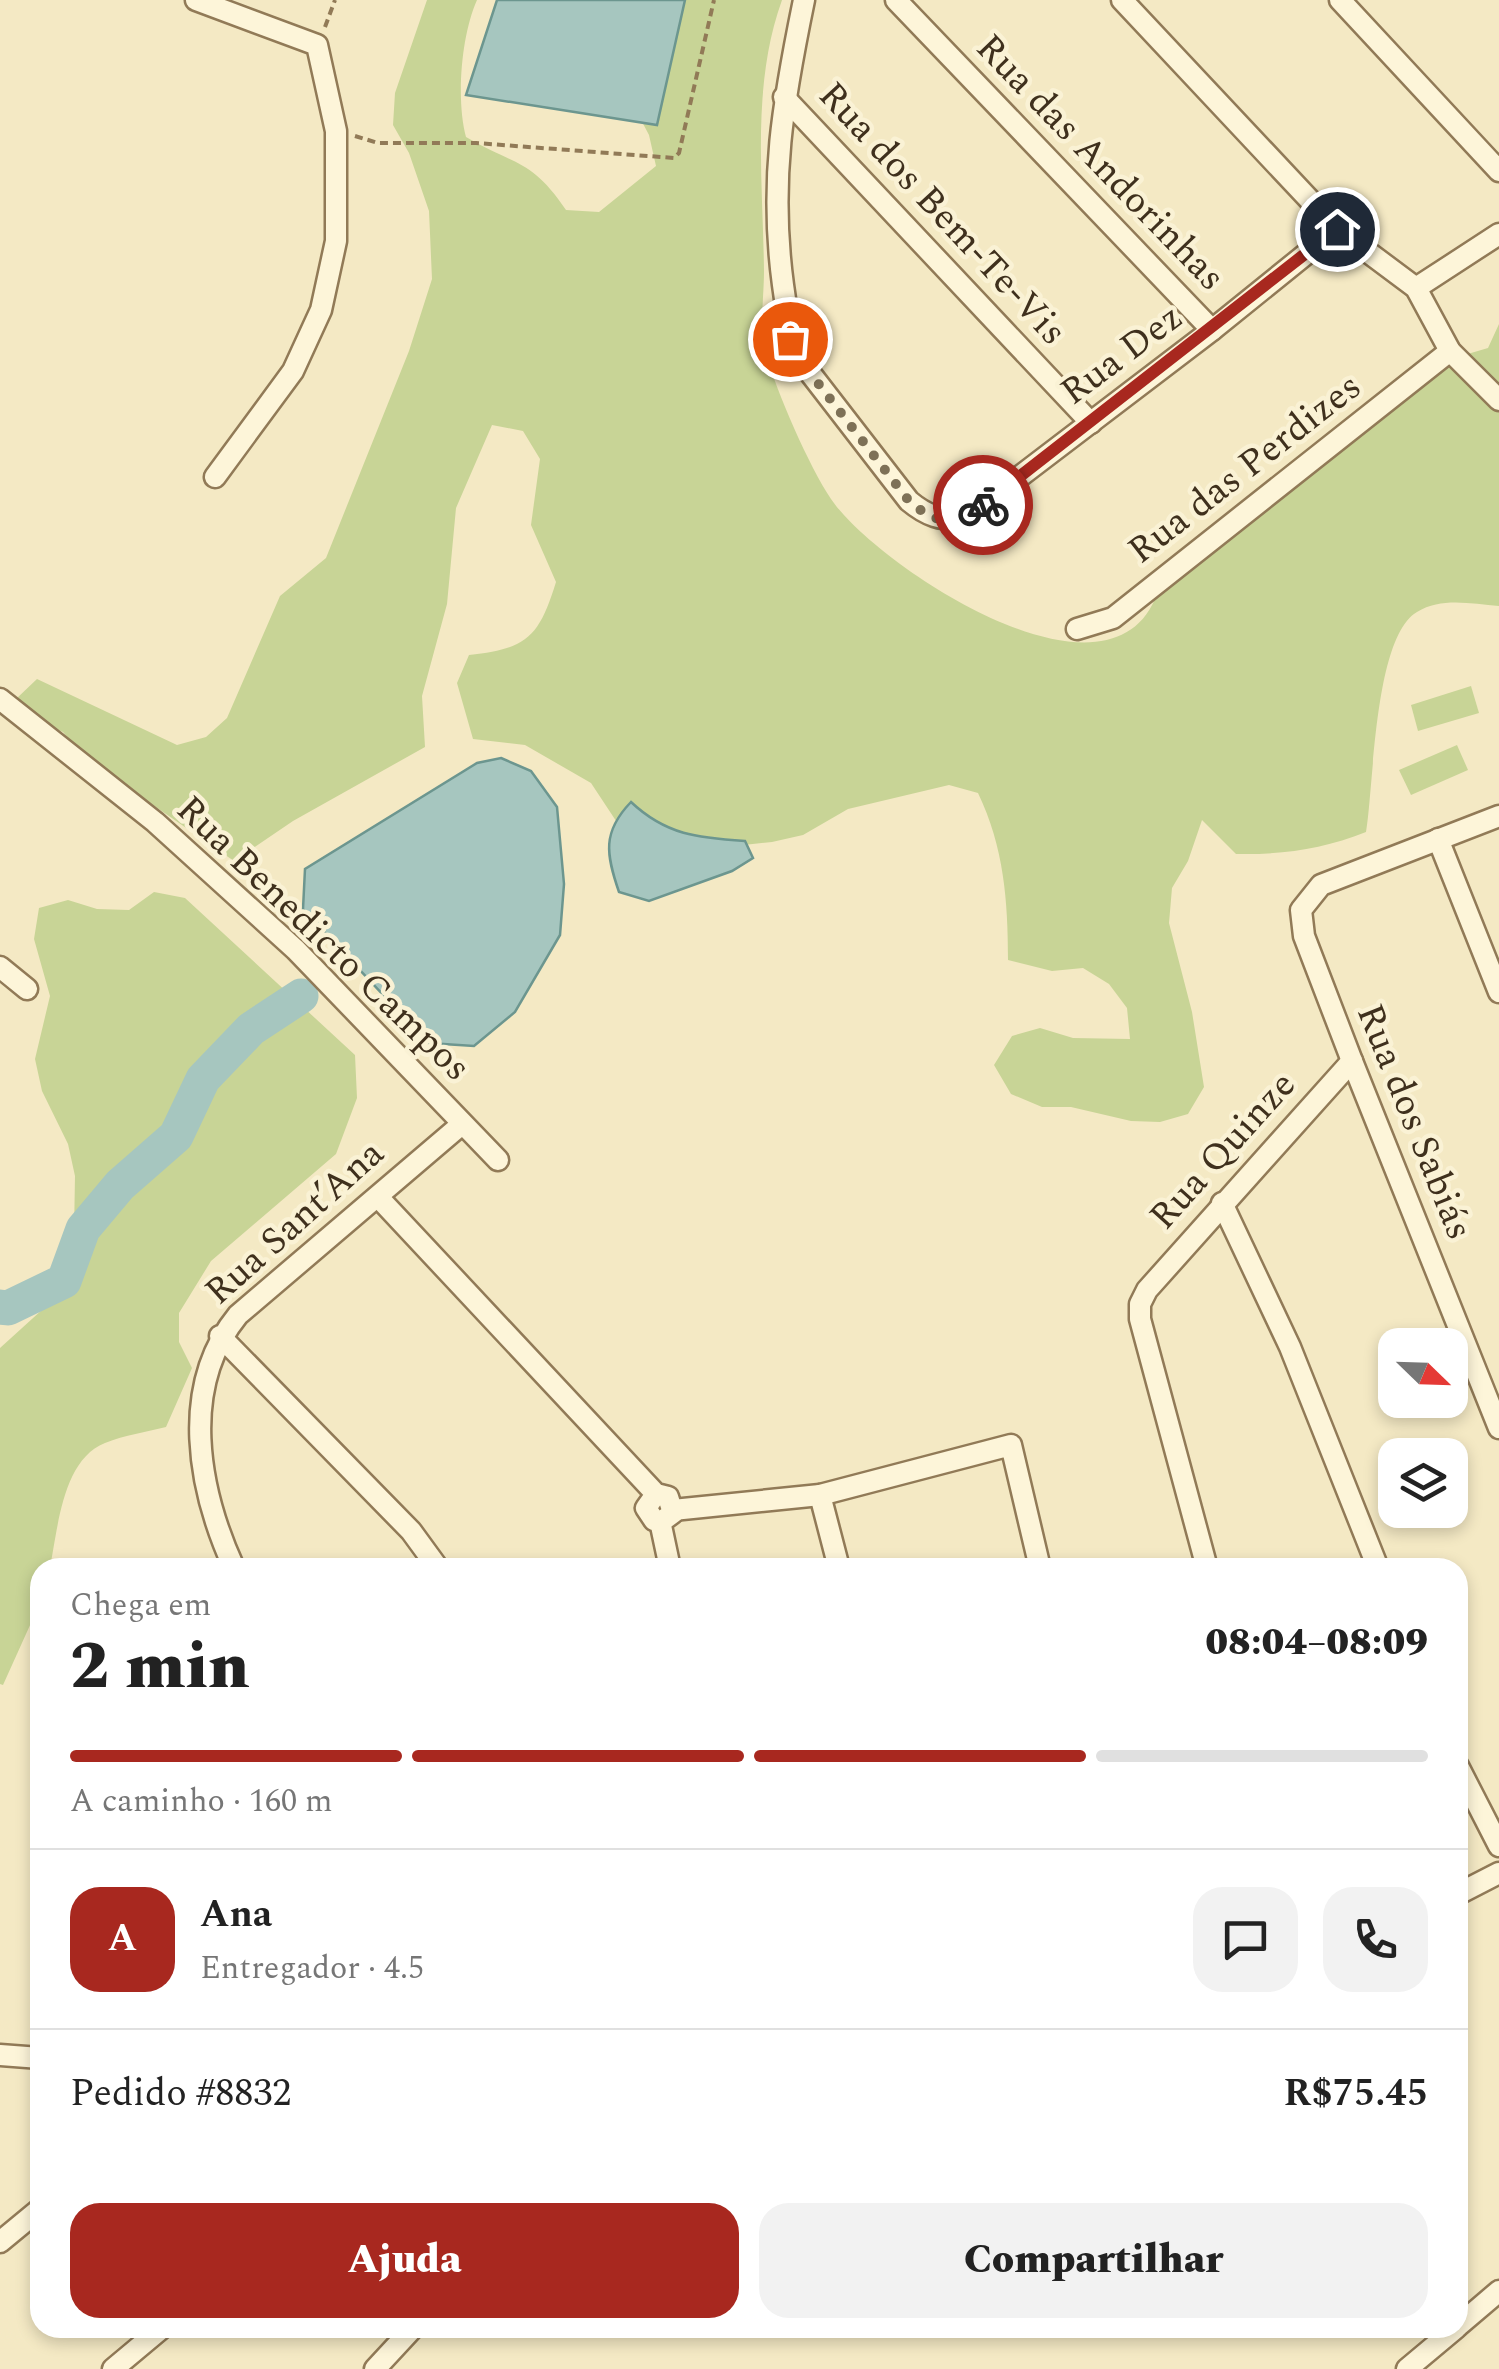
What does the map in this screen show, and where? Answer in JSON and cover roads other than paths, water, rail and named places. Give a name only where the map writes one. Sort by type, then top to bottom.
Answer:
[{"type":"street","points":[[196,0],[317,45],[336,130],[336,242],[321,310],[293,371],[215,476]]},
{"type":"street","points":[[784,97],[804,0]]},
{"type":"street","name":"Rua das Andorinhas","points":[[896,0],[1212,330]]},
{"type":"street","points":[[1122,0],[1337,229],[1416,288],[1450,351],[1499,400]]},
{"type":"street","points":[[1340,0],[1499,171]]},
{"type":"street","name":"Rua dos Bem-Te-Vis","points":[[784,97],[1091,423]]},
{"type":"street","name":"Rua Dez","points":[[784,97],[775,171],[778,242],[790,339],[800,360],[909,501],[925,514],[942,520],[964,520],[1337,229]]},
{"type":"street","points":[[1416,288],[1499,234]]},
{"type":"street","name":"Rua das Perdizes","points":[[1077,629],[1113,618],[1450,351]]},
{"type":"street","name":"Rua Benedicto Campos","points":[[0,699],[155,822],[296,950],[498,1160]]},
{"type":"street","points":[[1499,816],[1438,840],[1499,992]]},
{"type":"street","name":"Rua dos Sabiás","points":[[1438,840],[1320,885],[1301,910],[1304,936],[1499,1428]]},
{"type":"street","points":[[0,967],[27,989]]},
{"type":"street","name":"Rua Quinze","points":[[1204,1558],[1140,1319],[1140,1304],[1147,1290],[1222,1203],[1352,1061]]},
{"type":"street","name":"Rua Sant’Ana","points":[[229,1558],[218,1533],[199,1416],[201,1389],[220,1336],[238,1315],[462,1124]]},
{"type":"street","points":[[378,1197],[656,1494],[646,1508],[654,1520],[820,1494],[1010,1445],[1038,1558]]},
{"type":"street","points":[[1222,1203],[1290,1347],[1374,1558]]},
{"type":"street","points":[[220,1336],[411,1531],[431,1558]]},
{"type":"street","points":[[820,1494],[836,1558]]},
{"type":"street","points":[[666,1516],[669,1558]]},
{"type":"street","points":[[1468,1786],[1499,1846]]},
{"type":"street","points":[[1468,1889],[1499,1873]]},
{"type":"street","points":[[0,2056],[30,2058]]},
{"type":"street","points":[[0,2242],[30,2217]]},
{"type":"street","points":[[1468,2318],[1499,2291]]},
{"type":"street","points":[[113,2369],[150,2338]]},
{"type":"street","points":[[375,2369],[404,2338]]},
{"type":"street","points":[[1407,2369],[1444,2338]]},
{"type":"water","points":[[497,0],[685,0],[657,125],[466,95]]},
{"type":"water","points":[[501,758],[531,771],[557,807],[564,884],[560,935],[515,1012],[474,1046],[428,1043],[303,909],[305,869],[477,763]]},
{"type":"water","points":[[631,802],[657,822],[684,833],[745,841],[753,858],[732,871],[649,901],[619,892],[609,844],[615,823]]},
{"type":"waterway","points":[[0,1307],[8,1308],[64,1281],[83,1229],[120,1185],[176,1136],[203,1079],[251,1029],[301,996]]}]
